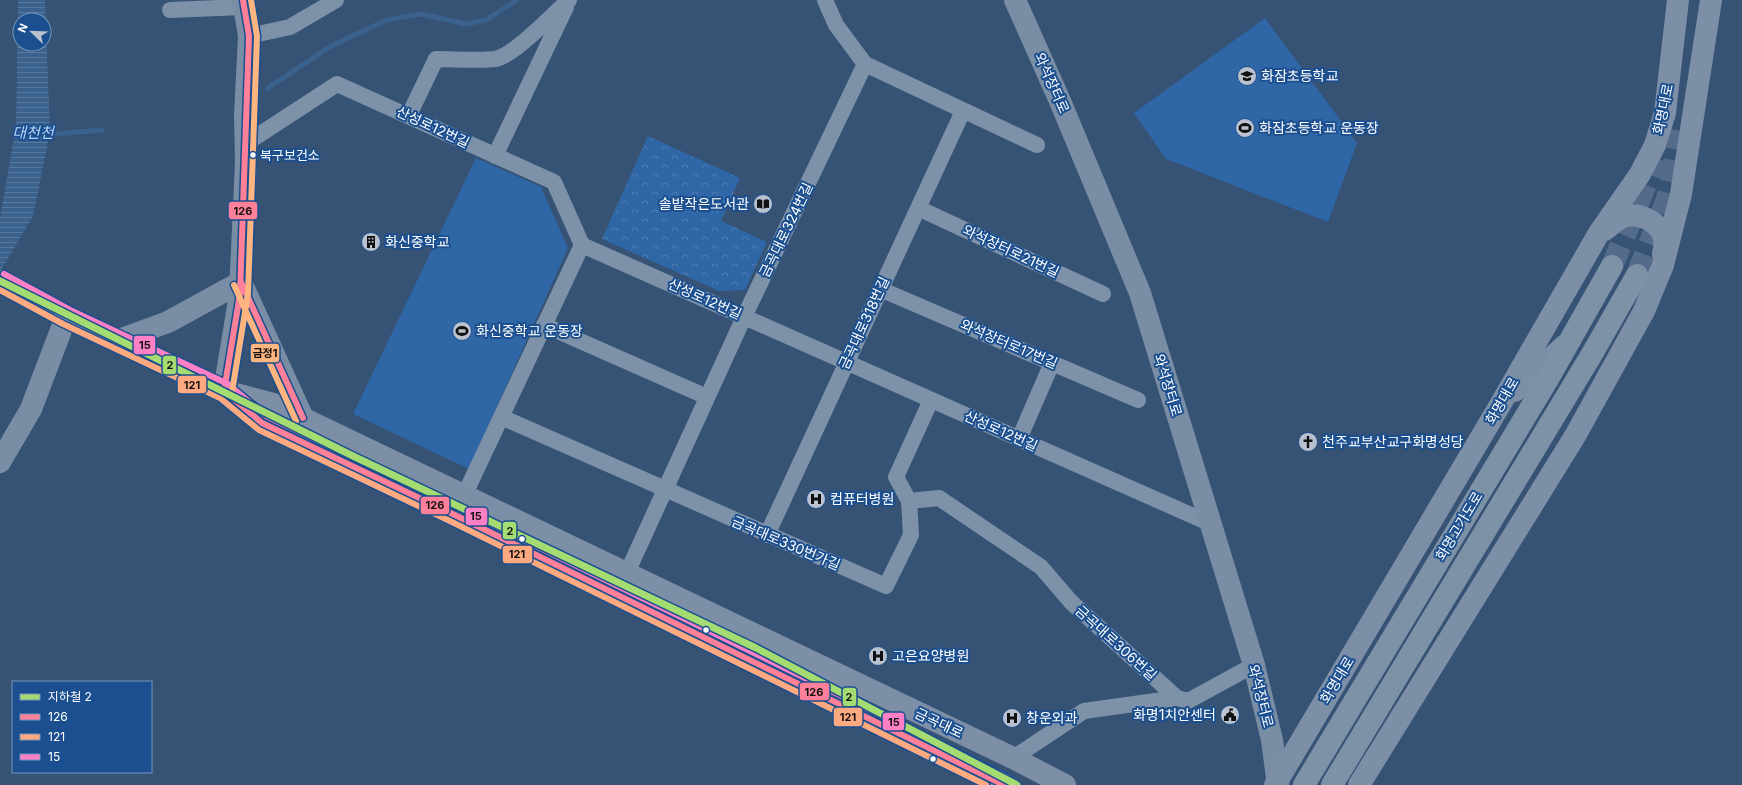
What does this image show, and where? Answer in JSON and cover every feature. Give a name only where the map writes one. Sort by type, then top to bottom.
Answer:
[{"type":"highway","name":"화명고가도로","points":[[1304,785],[1548,379],[1612,266]]},
{"type":"highway","name":"화명고가도로","points":[[1332,785],[1592,354],[1637,274]]},
{"type":"main road","name":"와석장터로","points":[[1015,0],[1060,101],[1140,293],[1209,523],[1254,665],[1272,740],[1277,783]]},
{"type":"main road","name":"화명대로","points":[[1277,783],[1500,405],[1599,233],[1640,174],[1655,145],[1665,113],[1678,0]]},
{"type":"main road","points":[[1360,785],[1575,436],[1644,311],[1663,265],[1681,194],[1711,0]]},
{"type":"main road","points":[[224,391],[241,282],[245,115],[250,36],[243,3]]},
{"type":"main road","points":[[1599,233],[1623,217],[1638,215],[1650,220],[1660,229],[1664,239],[1663,265]]},
{"type":"main road","name":"금곡대로","points":[[0,281],[66,317],[224,391],[273,404],[303,418],[626,575],[1013,758],[1065,785]]},
{"type":"main road","points":[[116,341],[168,322],[241,282]]},
{"type":"main road","points":[[241,282],[303,418]]},
{"type":"main road","points":[[0,462],[31,409],[66,317]]},
{"type":"main road","points":[[1500,405],[1569,342]]},
{"type":"main road","points":[[1575,436],[1592,354]]},
{"type":"main road","name":"금곡대로","points":[[224,391],[262,423],[470,523],[1004,785]]},
{"type":"street","points":[[250,36],[290,27],[336,0]]},
{"type":"street","points":[[408,115],[436,59],[496,59],[518,47],[569,0]]},
{"type":"street","points":[[495,156],[569,0]]},
{"type":"street","points":[[825,0],[836,25],[865,64],[1037,145]]},
{"type":"street","points":[[170,10],[243,3]]},
{"type":"street","name":"금곡대로324번길","points":[[626,575],[744,317],[865,64]]},
{"type":"street","name":"산성로12번길","points":[[245,144],[337,84],[554,182],[582,244],[1209,523]]},
{"type":"street","name":"금곡대로318번길","points":[[767,535],[963,111]]},
{"type":"street","name":"와석장터로21번길","points":[[918,208],[1103,294]]},
{"type":"street","points":[[464,496],[582,244]]},
{"type":"street","name":"와석장터로17번길","points":[[880,288],[1138,400]]},
{"type":"street","points":[[544,325],[707,397]]},
{"type":"street","points":[[1019,439],[1052,363]]},
{"type":"street","name":"금곡대로330번가길","points":[[501,417],[886,586],[911,535],[909,501],[896,477],[931,400]]},
{"type":"street","name":"금곡대로306번길","points":[[909,501],[938,498],[1041,567],[1070,602],[1177,698]]},
{"type":"street","points":[[1177,698],[1188,701],[1254,665]]},
{"type":"street","name":"금곡대로306번길","points":[[1013,758],[1084,711],[1177,698]]},
{"type":"green space","name":"화잠초등학교 운동장","points":[[1265,18],[1357,143],[1328,222],[1166,159],[1134,113]]},
{"type":"green space","points":[[648,136],[740,178],[721,221],[767,242],[745,290],[719,291],[602,239]]},
{"type":"green space","name":"화신중학교 운동장","points":[[476,158],[541,187],[568,248],[469,469],[353,414]]},
{"type":"water","name":"대천천","points":[[18,0],[45,0],[45,12],[18,12]]},
{"type":"water","name":"대천천","points":[[17,52],[47,52],[50,132],[33,216],[0,272],[0,218],[16,126]]},
{"type":"waterway","points":[[268,88],[331,46],[387,20],[421,14],[466,24],[486,20],[517,0]]},
{"type":"waterway","points":[[43,135],[102,130]]},
{"type":"tunnel","points":[[1637,275],[1667,199],[1681,131]]},
{"type":"tunnel","points":[[1612,266],[1657,158]]},
{"type":"metro line","name":"2","points":[[0,281],[353,456],[756,648],[1017,785]]},
{"type":"transit line","name":"126","points":[[243,0],[249,36],[240,294],[224,391],[262,423],[457,516],[1004,785]]},
{"type":"transit line","name":"금정1","points":[[232,392],[248,294],[257,36],[251,0]]},
{"type":"transit line","name":"15","points":[[4,274],[70,310],[228,384],[266,416],[461,509],[1008,778]]},
{"type":"transit line","name":"126","points":[[241,282],[303,418]]},
{"type":"transit line","name":"금정1","points":[[234,285],[296,421]]},
{"type":"transit line","name":"121","points":[[0,290],[63,324],[220,398],[259,430],[454,523],[986,785]]},
{"type":"place","name":"화잠초등학교","points":[[1247,76]]},
{"type":"place","name":"화잠초등학교 운동장","points":[[1245,128]]},
{"type":"place","name":"북구보건소","points":[[253,155]]},
{"type":"place","name":"솔밭작은도서관","points":[[763,204]]},
{"type":"place","name":"화신중학교","points":[[371,242]]},
{"type":"place","name":"화신중학교 운동장","points":[[462,331]]},
{"type":"place","name":"천주교부산교구화명성당","points":[[1308,442]]},
{"type":"place","name":"컴퓨터병원","points":[[816,499]]},
{"type":"place","name":"고은요양병원","points":[[878,656]]},
{"type":"place","name":"화명1치안센터","points":[[1230,715]]},
{"type":"place","name":"창운외과","points":[[1012,718]]}]
